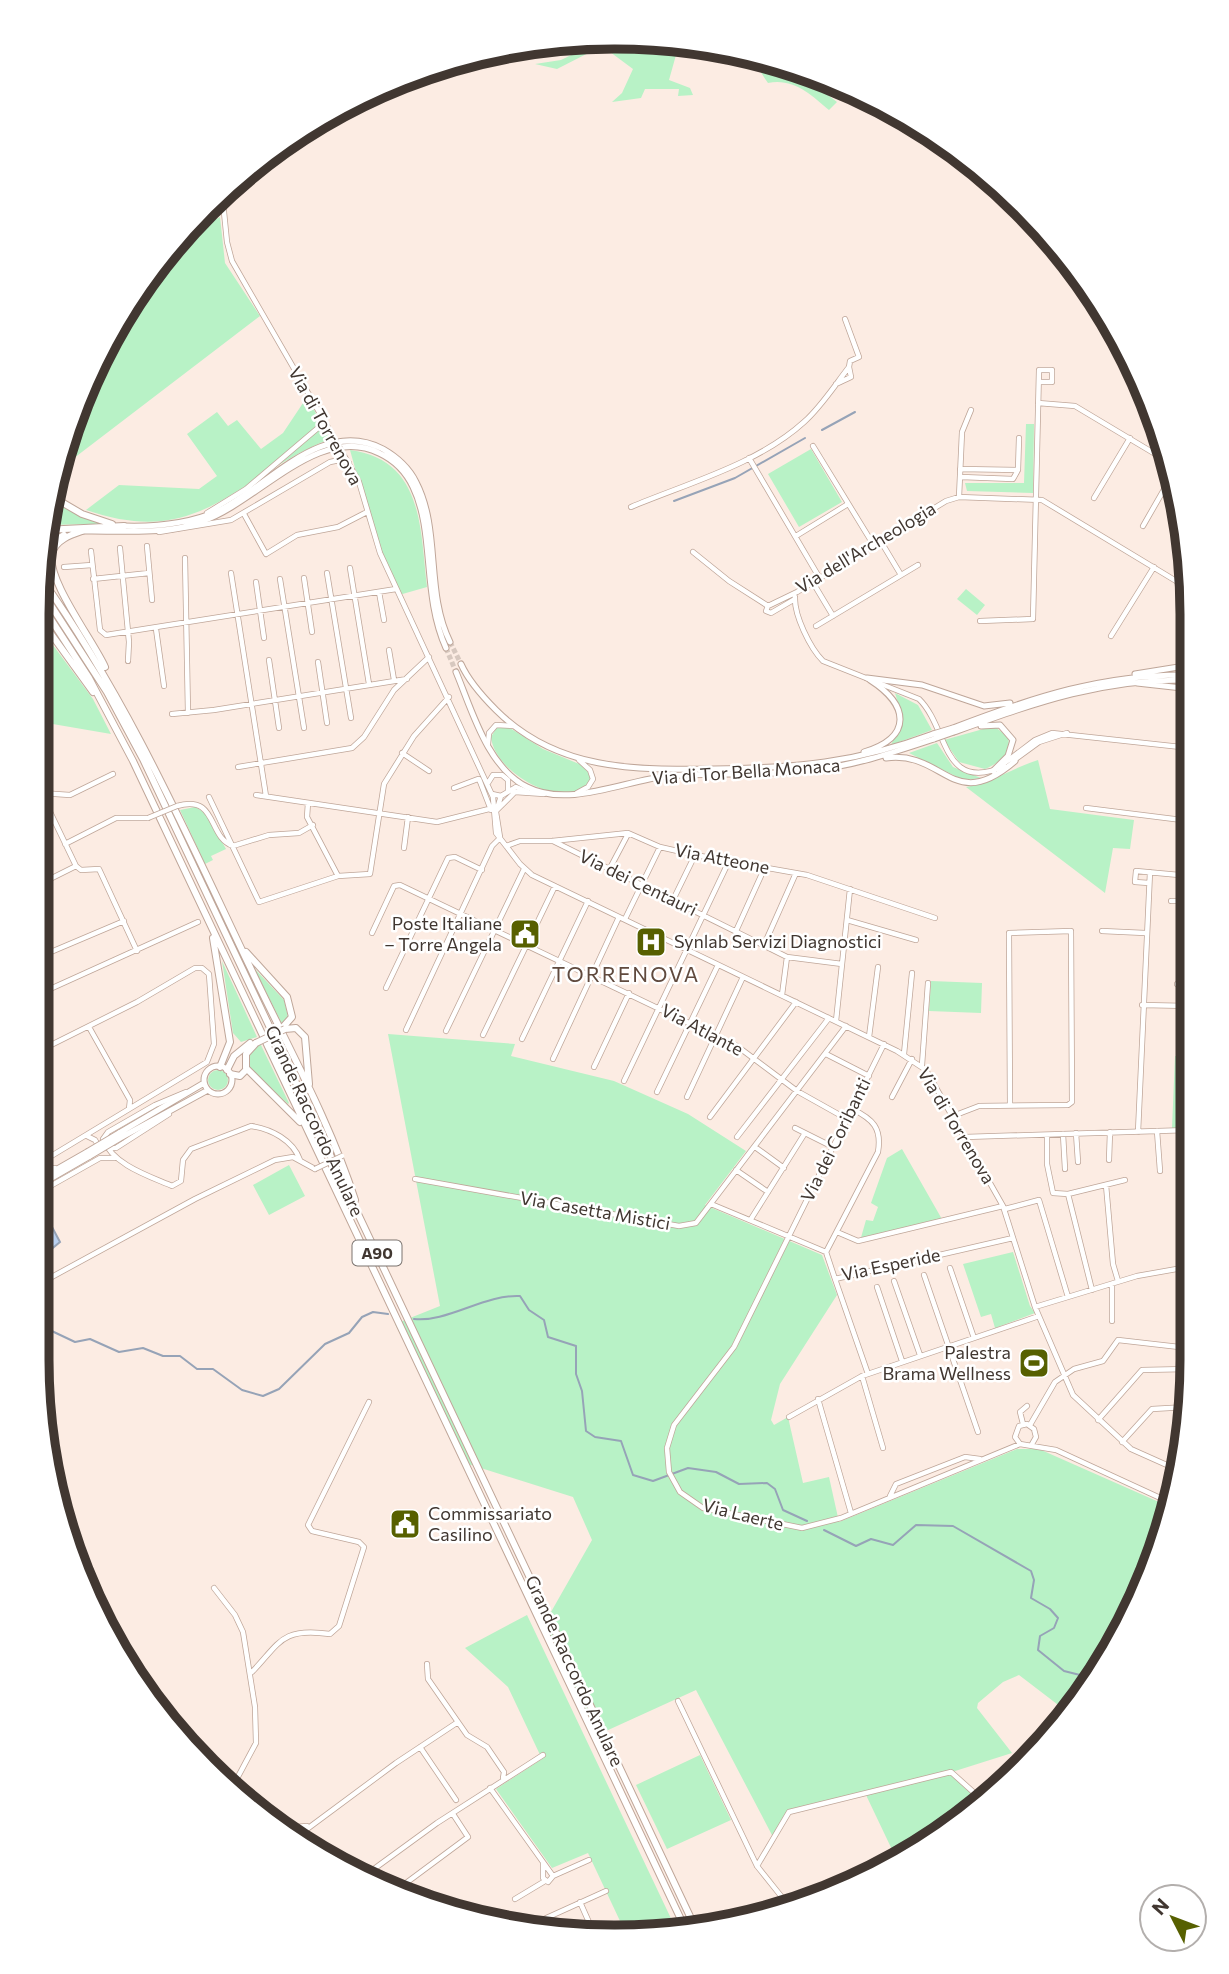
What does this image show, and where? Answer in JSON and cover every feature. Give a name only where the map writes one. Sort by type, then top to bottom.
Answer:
[{"type":"highway","points":[[61,501],[91,518],[124,526]]},
{"type":"highway","points":[[56,529],[124,526]]},
{"type":"highway","points":[[54,540],[82,531]]},
{"type":"highway","points":[[53,551],[58,543],[82,531]]},
{"type":"highway","points":[[52,560],[58,583],[96,647],[313,1097],[345,1170],[363,1225]]},
{"type":"highway","points":[[50,591],[116,692]]},
{"type":"highway","name":"Grande Raccordo Anulare","points":[[49,603],[123,719],[691,1919]]},
{"type":"highway","name":"Grande Raccordo Anulare","points":[[49,617],[108,712],[210,922],[682,1921]]},
{"type":"highway","points":[[49,631],[108,712]]},
{"type":"highway","points":[[210,922],[218,956],[230,1038],[226,1070]]},
{"type":"highway","points":[[229,924],[249,956],[290,1002],[292,1017],[284,1028]]},
{"type":"highway","points":[[226,1070],[236,1054],[256,1042],[284,1028],[296,1028],[306,1039],[308,1080],[313,1097]]},
{"type":"highway","points":[[256,1042],[245,1056],[247,1069],[286,1105],[314,1143]]},
{"type":"highway","points":[[226,1070],[240,1076],[247,1069]]},
{"type":"main road","points":[[82,531],[154,532],[189,526],[222,514],[320,452],[341,446],[375,451],[398,466],[415,492],[422,522],[432,603],[448,645],[435,594],[421,495],[405,466],[382,449],[348,441],[321,446],[236,500],[202,516],[167,525],[124,526]]},
{"type":"main road","name":"Via di Tor Bella Monaca","points":[[461,664],[482,696],[514,726],[538,742],[579,760],[637,769],[774,768],[842,761],[933,737]]},
{"type":"main road","points":[[967,728],[1062,694],[1123,680],[1158,668],[1180,666]]},
{"type":"main road","name":"Via di Tor Bella Monaca","points":[[456,672],[494,754],[516,780],[548,794],[577,793],[663,777],[802,772],[876,758],[933,737]]},
{"type":"main road","points":[[867,678],[919,684],[984,706],[1123,680],[1180,677]]},
{"type":"main road","points":[[842,761],[882,745],[894,737],[900,726],[901,713],[896,702],[887,691],[867,678]]},
{"type":"main road","points":[[1123,680],[1180,688]]},
{"type":"main road","points":[[933,737],[1031,699]]},
{"type":"main road","points":[[953,730],[996,724],[1010,733],[1012,750],[993,771]]},
{"type":"main road","points":[[876,758],[912,757],[951,779],[969,784],[990,778],[1015,761]]},
{"type":"main road","points":[[49,1174],[122,1138],[194,1092],[204,1083],[208,1070],[226,1070],[231,1084],[225,1092],[215,1094],[208,1090],[204,1083]]},
{"type":"main road","points":[[194,1092],[208,1090]]},
{"type":"main road","points":[[49,1179],[87,1154]]},
{"type":"street","name":"Via di Torrenova","points":[[223,207],[226,239],[232,261],[350,464],[376,543],[449,697],[487,802],[493,810]]},
{"type":"street","points":[[631,507],[750,460],[804,422],[836,384],[850,378],[850,361],[859,357],[845,319]]},
{"type":"street","points":[[980,621],[1032,620],[1039,382]]},
{"type":"street","points":[[1038,403],[1074,406],[1157,455]]},
{"type":"street","points":[[959,496],[962,431],[971,410]]},
{"type":"street","points":[[202,516],[246,489],[326,422]]},
{"type":"street","points":[[961,477],[1013,479],[1018,470],[1019,438]]},
{"type":"street","points":[[1094,498],[1130,438]]},
{"type":"street","points":[[813,446],[873,544]]},
{"type":"street","points":[[154,532],[174,532],[217,525],[244,514],[330,462],[340,460],[350,464]]},
{"type":"street","points":[[750,460],[819,577]]},
{"type":"street","points":[[960,469],[1018,470]]},
{"type":"street","points":[[1143,526],[1165,487]]},
{"type":"street","name":"Via dell'Archeologia","points":[[795,599],[770,613],[766,610],[768,606],[797,592],[947,500],[959,496],[1035,498],[1053,506],[1179,583]]},
{"type":"street","points":[[796,536],[848,504]]},
{"type":"street","points":[[244,514],[266,554],[298,535],[340,526],[367,512]]},
{"type":"street","points":[[880,540],[901,575]]},
{"type":"street","points":[[147,546],[152,600]]},
{"type":"street","points":[[120,548],[128,661]]},
{"type":"street","points":[[91,551],[103,634],[156,629],[396,589]]},
{"type":"street","points":[[693,552],[729,581],[768,606]]},
{"type":"street","points":[[185,558],[188,713]]},
{"type":"street","points":[[64,567],[92,565]]},
{"type":"street","points":[[816,626],[918,565]]},
{"type":"street","points":[[1111,636],[1154,567]]},
{"type":"street","points":[[350,568],[369,684]]},
{"type":"street","points":[[93,579],[149,573]]},
{"type":"street","points":[[231,573],[266,796]]},
{"type":"street","points":[[327,573],[351,718]]},
{"type":"street","points":[[304,578],[313,632]]},
{"type":"street","points":[[280,579],[304,728]]},
{"type":"street","points":[[812,581],[832,616]]},
{"type":"street","points":[[256,582],[264,638]]},
{"type":"street","points":[[379,592],[384,620]]},
{"type":"street","points":[[797,592],[795,599],[819,657],[831,666],[920,700],[929,712],[947,753],[957,764],[973,772],[993,771],[1015,761],[1041,741],[1067,733]]},
{"type":"street","points":[[156,629],[163,686]]},
{"type":"street","points":[[389,650],[394,680]]},
{"type":"street","points":[[238,767],[352,748],[361,741],[392,692],[429,657]]},
{"type":"street","points":[[269,660],[279,728]]},
{"type":"street","points":[[318,662],[327,723]]},
{"type":"street","points":[[172,714],[407,679]]},
{"type":"street","points":[[209,797],[230,846],[259,902],[338,876],[371,872],[384,784],[421,727],[449,697]]},
{"type":"street","points":[[488,744],[490,732],[497,724],[514,726]]},
{"type":"street","points":[[993,771],[1041,736],[1067,733],[1180,747]]},
{"type":"street","points":[[402,753],[429,771]]},
{"type":"street","points":[[406,1030],[494,844],[500,838],[493,810],[494,802],[487,783],[498,765],[494,754]]},
{"type":"street","points":[[577,793],[588,787],[593,780],[590,770],[579,760]]},
{"type":"street","points":[[49,794],[70,795],[113,774]]},
{"type":"street","points":[[454,788],[480,777],[493,776],[506,778],[508,790]]},
{"type":"street","name":"Via di Torrenova","points":[[480,777],[487,783]]},
{"type":"street","points":[[493,810],[508,790],[519,788],[531,794]]},
{"type":"street","points":[[256,795],[444,822],[493,810],[515,792],[548,794]]},
{"type":"street","points":[[492,794],[501,796]]},
{"type":"street","points":[[487,802],[494,802]]},
{"type":"street","points":[[308,803],[307,814],[338,876]]},
{"type":"street","points":[[65,844],[116,818],[148,818],[177,806],[191,804],[203,808],[230,846]]},
{"type":"street","points":[[1086,808],[1180,820]]},
{"type":"street","points":[[49,810],[76,866],[81,870],[98,869],[137,951]]},
{"type":"street","points":[[404,848],[408,817]]},
{"type":"street","points":[[230,846],[277,834],[299,833],[313,825]]},
{"type":"street","points":[[609,870],[628,833]]},
{"type":"street","name":"Via Atteone","points":[[506,846],[520,841],[552,841],[628,833],[660,847],[695,856],[796,873],[935,918]]},
{"type":"street","name":"Via di Torrenova","points":[[500,838],[524,869],[555,886],[884,1044],[922,1066],[1004,1208],[1035,1307],[1074,1397],[1122,1442],[1142,1455],[1170,1466]]},
{"type":"street","name":"Via dei Centauri","points":[[552,841],[787,957],[842,964]]},
{"type":"street","points":[[553,1059],[591,976],[660,847]]},
{"type":"street","points":[[386,988],[451,856],[482,870]]},
{"type":"street","points":[[673,900],[695,856]]},
{"type":"street","points":[[624,1081],[729,861]]},
{"type":"street","points":[[49,880],[76,866]]},
{"type":"street","points":[[736,931],[765,867]]},
{"type":"street","points":[[446,1031],[524,869]]},
{"type":"street","points":[[1149,883],[1135,882],[1136,871],[1180,875]]},
{"type":"street","points":[[1138,1132],[1145,933],[1150,872]]},
{"type":"street","points":[[764,945],[796,873]]},
{"type":"street","name":"Via Atlante","points":[[372,933],[396,885],[429,898],[715,1034],[754,1058],[797,1091],[847,1119]]},
{"type":"street","points":[[483,1035],[555,886]]},
{"type":"street","points":[[836,1021],[850,889]]},
{"type":"street","points":[[522,1040],[588,901]]},
{"type":"street","points":[[1171,901],[1180,901]]},
{"type":"street","points":[[847,920],[916,940]]},
{"type":"street","points":[[49,953],[124,921]]},
{"type":"street","points":[[49,991],[198,922]]},
{"type":"street","points":[[953,1116],[975,1107],[1071,1103],[1071,931],[1009,933],[1010,1105]]},
{"type":"street","points":[[1102,932],[1145,933]]},
{"type":"street","points":[[782,995],[787,957]]},
{"type":"street","points":[[657,1092],[718,965]]},
{"type":"street","points":[[869,1037],[878,967]]},
{"type":"street","points":[[49,1046],[195,968],[202,968],[209,974],[214,1042],[210,1058],[200,1068],[49,1158]]},
{"type":"street","points":[[904,1054],[912,973]]},
{"type":"street","points":[[687,1097],[744,977]]},
{"type":"street","points":[[922,1066],[928,983]]},
{"type":"street","points":[[594,1067],[629,993]]},
{"type":"street","points":[[710,1117],[796,1002]]},
{"type":"street","points":[[1142,1004],[1180,1006]]},
{"type":"street","points":[[737,1138],[829,1018]]},
{"type":"street","name":"Via Casetta Mistici","points":[[415,1179],[679,1227],[696,1223],[846,1026]]},
{"type":"street","points":[[89,1027],[130,1101],[127,1111]]},
{"type":"street","name":"Via dei Coribanti","points":[[789,1236],[884,1044]]},
{"type":"street","points":[[826,1054],[869,1076]]},
{"type":"street","points":[[892,1097],[912,1059]]},
{"type":"street","points":[[103,1138],[110,1131],[155,1105],[194,1092]]},
{"type":"street","points":[[827,1252],[879,1147],[879,1134],[873,1121],[852,1109]]},
{"type":"street","points":[[105,1125],[103,1138],[107,1148],[118,1158],[175,1186],[181,1181],[183,1162],[191,1149],[251,1126],[285,1139],[297,1151],[300,1160]]},
{"type":"street","points":[[795,1128],[833,1147]]},
{"type":"street","points":[[965,1137],[1180,1130]]},
{"type":"street","points":[[1157,1131],[1160,1171]]},
{"type":"street","points":[[1109,1160],[1110,1132]]},
{"type":"street","points":[[751,1219],[805,1133]]},
{"type":"street","points":[[1076,1133],[1078,1162]]},
{"type":"street","points":[[1063,1134],[1065,1169]]},
{"type":"street","points":[[1047,1135],[1047,1164],[1053,1193],[1068,1194],[1125,1180]]},
{"type":"street","points":[[87,1136],[97,1142],[102,1150],[100,1158]]},
{"type":"street","points":[[107,1148],[114,1149],[122,1138]]},
{"type":"street","points":[[118,1158],[122,1138]]},
{"type":"street","points":[[755,1147],[784,1168]]},
{"type":"street","points":[[49,1170],[87,1154]]},
{"type":"street","points":[[49,1279],[270,1162],[288,1156],[315,1169],[342,1156]]},
{"type":"street","points":[[49,1187],[100,1158],[118,1158]]},
{"type":"street","points":[[736,1170],[768,1192]]},
{"type":"street","points":[[1106,1185],[1113,1264],[1118,1282]]},
{"type":"street","points":[[1068,1194],[1092,1290]]},
{"type":"street","points":[[838,1232],[858,1241],[1039,1200],[1068,1297]]},
{"type":"street","name":"Via Esperide","points":[[711,1204],[827,1252],[835,1279],[1013,1238]]},
{"type":"street","name":"Via Laerte","points":[[789,1236],[732,1351],[674,1424],[668,1443],[668,1467],[682,1493],[704,1508],[791,1528],[814,1526],[1004,1449],[1020,1444],[1032,1444]]},
{"type":"street","points":[[950,1268],[974,1338]]},
{"type":"street","points":[[1035,1307],[1118,1282],[1180,1269]]},
{"type":"street","points":[[924,1275],[978,1432]]},
{"type":"street","points":[[835,1279],[868,1374]]},
{"type":"street","points":[[894,1281],[920,1355]]},
{"type":"street","points":[[1111,1321],[1112,1284]]},
{"type":"street","points":[[877,1287],[902,1361]]},
{"type":"street","points":[[789,1417],[862,1376],[1039,1316]]},
{"type":"street","points":[[1004,1449],[1015,1434],[1027,1425],[1047,1391],[1063,1376],[1103,1361],[1119,1340],[1180,1347]]},
{"type":"street","points":[[1098,1420],[1142,1370],[1180,1369]]},
{"type":"street","points":[[862,1376],[883,1448]]},
{"type":"street","points":[[818,1399],[851,1513]]},
{"type":"street","points":[[251,1672],[268,1651],[283,1639],[308,1632],[330,1634],[339,1626],[365,1547],[360,1542],[312,1531],[308,1526],[369,1402]]},
{"type":"street","points":[[1027,1406],[1020,1412],[1027,1425],[1056,1450]]},
{"type":"street","points":[[1122,1442],[1152,1409],[1178,1408]]},
{"type":"street","points":[[1015,1434],[1020,1444]]},
{"type":"street","points":[[1036,1434],[1032,1444],[1056,1450],[1163,1499]]},
{"type":"street","points":[[890,1497],[896,1484],[965,1457],[972,1455],[981,1459]]},
{"type":"street","points":[[214,1588],[240,1623],[251,1672],[257,1741],[236,1780]]},
{"type":"street","points":[[427,1664],[428,1679],[470,1739],[486,1746],[494,1756],[504,1772],[503,1779]]},
{"type":"street","points":[[678,1701],[757,1866],[783,1899]]},
{"type":"street","points":[[301,1831],[458,1722]]},
{"type":"street","points":[[420,1747],[456,1800]]},
{"type":"street","points":[[372,1871],[503,1779],[543,1755]]},
{"type":"street","points":[[757,1866],[789,1812],[951,1772],[976,1794]]},
{"type":"street","points":[[490,1788],[553,1876]]},
{"type":"street","points":[[404,1884],[467,1838],[467,1833],[453,1814]]},
{"type":"street","points":[[514,1899],[545,1881],[551,1881],[553,1876],[589,1860]]},
{"type":"street","points":[[542,1861],[545,1881]]},
{"type":"street","points":[[541,1920],[606,1891]]},
{"type":"street","points":[[580,1902],[590,1924]]},
{"type":"green space","points":[[606,49],[625,49],[640,54],[644,50],[681,53],[676,55],[669,80],[690,88],[693,95],[678,96],[679,89],[645,89],[641,98],[612,102],[622,93],[633,69]]},
{"type":"green space","points":[[582,50],[595,50],[557,69],[535,64],[561,60]]},
{"type":"green space","points":[[758,67],[813,87],[837,102],[829,110],[794,85],[768,83]]},
{"type":"green space","points":[[220,217],[225,263],[260,316],[70,461],[92,398],[125,332],[166,270],[206,224]]},
{"type":"green space","points":[[307,397],[330,439],[297,455],[216,504],[189,515],[160,521],[126,520],[86,510],[119,485],[199,489],[217,476],[187,434],[217,412],[228,426],[237,420],[261,449],[283,433]]},
{"type":"green space","points":[[1026,424],[1034,424],[1033,493],[967,491],[965,483],[1024,483]]},
{"type":"green space","points":[[811,449],[842,502],[799,527],[768,474]]},
{"type":"green space","points":[[350,450],[374,456],[392,467],[405,482],[414,500],[419,521],[427,587],[399,595],[375,540]]},
{"type":"green space","points":[[60,503],[100,524],[57,525]]},
{"type":"green space","points":[[966,589],[985,605],[977,615],[957,599]]},
{"type":"green space","points":[[49,640],[93,699],[111,734],[49,723]]},
{"type":"green space","points":[[895,693],[918,705],[932,730],[891,745],[903,719]]},
{"type":"green space","points":[[994,726],[1008,737],[1008,748],[999,761],[985,769],[959,762],[944,740]]},
{"type":"green space","points":[[497,727],[510,728],[543,749],[584,766],[591,777],[583,788],[571,793],[555,793],[521,778],[496,752],[491,737]]},
{"type":"green space","points":[[937,743],[953,767],[981,778],[963,780],[909,753]]},
{"type":"green space","points":[[1038,760],[1050,809],[1134,820],[1130,849],[1113,848],[1105,893],[966,787]]},
{"type":"green space","points":[[195,807],[206,813],[226,849],[211,856],[213,860],[205,864],[180,810]]},
{"type":"green space","points":[[222,961],[257,1037],[241,1042],[233,1033]]},
{"type":"green space","points":[[254,968],[284,1000],[288,1017],[282,1024]]},
{"type":"green space","points":[[931,981],[982,983],[981,1013],[929,1011]]},
{"type":"green space","points":[[388,1034],[515,1044],[511,1056],[614,1081],[688,1114],[746,1151],[705,1205],[822,1255],[837,1295],[780,1384],[771,1420],[774,1425],[788,1417],[803,1483],[829,1477],[839,1522],[1017,1449],[1039,1449],[1162,1503],[1161,1506],[1137,1576],[1122,1610],[1085,1674],[1061,1707],[1019,1675],[1003,1682],[978,1703],[977,1708],[1012,1753],[952,1772],[976,1794],[929,1830],[893,1851],[866,1795],[788,1813],[773,1837],[696,1690],[595,1736],[543,1626],[592,1540],[573,1497],[465,1463],[395,1324],[440,1306]]},
{"type":"green space","points":[[260,1043],[288,1104],[247,1066],[249,1051]]},
{"type":"green space","points":[[1175,1056],[1180,1056],[1180,1128],[1172,1128]]},
{"type":"green space","points":[[214,1070],[222,1070],[228,1080],[222,1090],[214,1090],[208,1084],[208,1076]]},
{"type":"green space","points":[[902,1149],[943,1221],[860,1241],[866,1220],[873,1221],[878,1207],[871,1203],[887,1158]]},
{"type":"green space","points":[[289,1165],[305,1196],[269,1215],[253,1185]]},
{"type":"green space","points":[[1013,1252],[1030,1306],[1035,1313],[995,1328],[991,1314],[981,1317],[963,1264]]},
{"type":"green space","points":[[527,1615],[673,1922],[612,1925],[620,1921],[588,1853],[552,1868],[496,1789],[542,1759],[508,1687],[465,1648]]},
{"type":"green space","points":[[700,1755],[731,1820],[667,1849],[636,1785]]},
{"type":"water","points":[[49,1227],[52,1227],[60,1242],[49,1251]]},
{"type":"waterway","points":[[822,430],[855,412]]},
{"type":"waterway","points":[[674,501],[735,478],[805,438]]},
{"type":"waterway","points":[[414,1319],[439,1317],[493,1299],[520,1296],[529,1310],[544,1320],[548,1337],[576,1346],[576,1374],[582,1391],[586,1431],[595,1437],[621,1441],[633,1475],[653,1481],[688,1468],[716,1472],[739,1484],[767,1483],[775,1489],[783,1510],[807,1521]]},
{"type":"waterway","points":[[49,1330],[75,1342],[90,1339],[119,1352],[143,1348],[163,1356],[180,1356],[197,1369],[213,1369],[242,1390],[263,1396],[279,1389],[325,1344],[349,1333],[362,1317],[373,1312],[388,1314]]},
{"type":"waterway","points":[[824,1530],[856,1546],[871,1539],[893,1545],[916,1525],[953,1526],[1031,1571],[1034,1580],[1031,1598],[1050,1609],[1058,1618],[1054,1628],[1040,1636],[1038,1650],[1064,1671],[1084,1676]]},
{"type":"tunnel","points":[[450,642],[461,664]]},
{"type":"tunnel","points":[[446,648],[456,672]]},
{"type":"place","name":"Poste Italiane – Torre Angela","points":[[525,934]]},
{"type":"place","name":"Synlab Servizi Diagnostici","points":[[651,942]]},
{"type":"place","name":"Palestra Brama Wellness","points":[[1034,1363]]},
{"type":"place","name":"Commissariato Casilino","points":[[405,1524]]},
{"type":"district","name":"TORRENOVA","points":[[626,975]]}]
